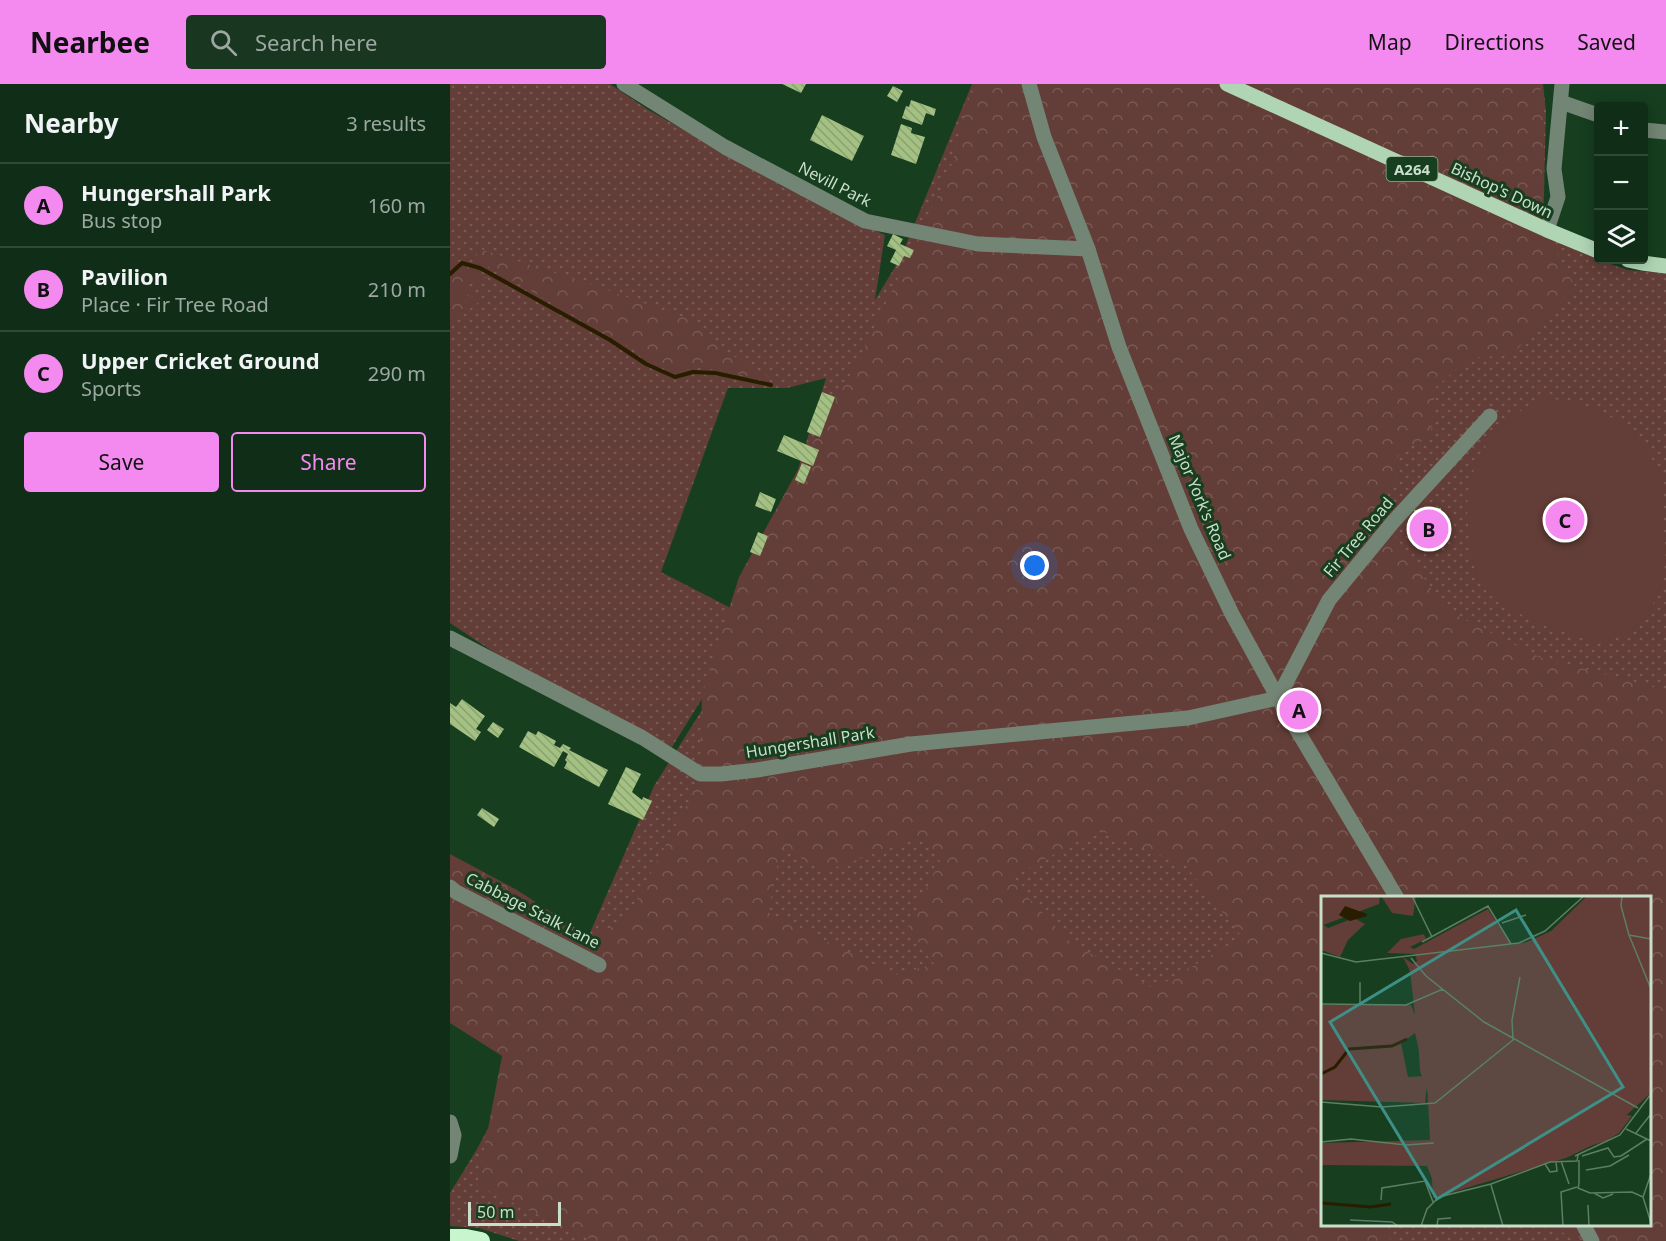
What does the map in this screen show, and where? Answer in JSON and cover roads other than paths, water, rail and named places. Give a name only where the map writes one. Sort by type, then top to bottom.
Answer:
[{"type":"highway","points":[[450,1238],[481,1241]]},
{"type":"main road","name":"Bishop's Down","points":[[1227,84],[1547,230],[1594,249]]},
{"type":"main road","points":[[1642,264],[1666,266]]},
{"type":"street","name":"Major York's Road","points":[[1029,84],[1044,137],[1088,249],[1119,347],[1191,528],[1232,614],[1278,698],[1396,896]]},
{"type":"street","points":[[1547,230],[1557,197],[1554,169],[1562,84]]},
{"type":"street","name":"Nevill Park","points":[[632,86],[725,147],[865,221],[978,244],[1088,249]]},
{"type":"street","points":[[1561,102],[1594,113]]},
{"type":"street","points":[[1648,130],[1666,132]]},
{"type":"street","name":"Fir Tree Road","points":[[1278,698],[1329,600],[1393,522],[1490,416]]},
{"type":"street","name":"Hungershall Park","points":[[450,638],[639,736],[700,774],[757,770],[911,744],[1188,718],[1278,698]]},
{"type":"street","name":"Cabbage Stalk Lane","points":[[450,887],[599,965]]},
{"type":"street","points":[[450,1122],[454,1135],[450,1155]]},
{"type":"street","points":[[1584,1226],[1592,1241]]},
{"type":"waterway","points":[[450,274],[462,263],[480,268],[610,340],[646,364],[675,377],[693,372],[715,373],[771,385]]},
{"type":"place","name":"Upper Cricket Ground","points":[[1565,520]]},
{"type":"place","name":"Pavilion","points":[[1429,529]]},
{"type":"place","name":"Hungershall Park","points":[[1299,710]]}]
